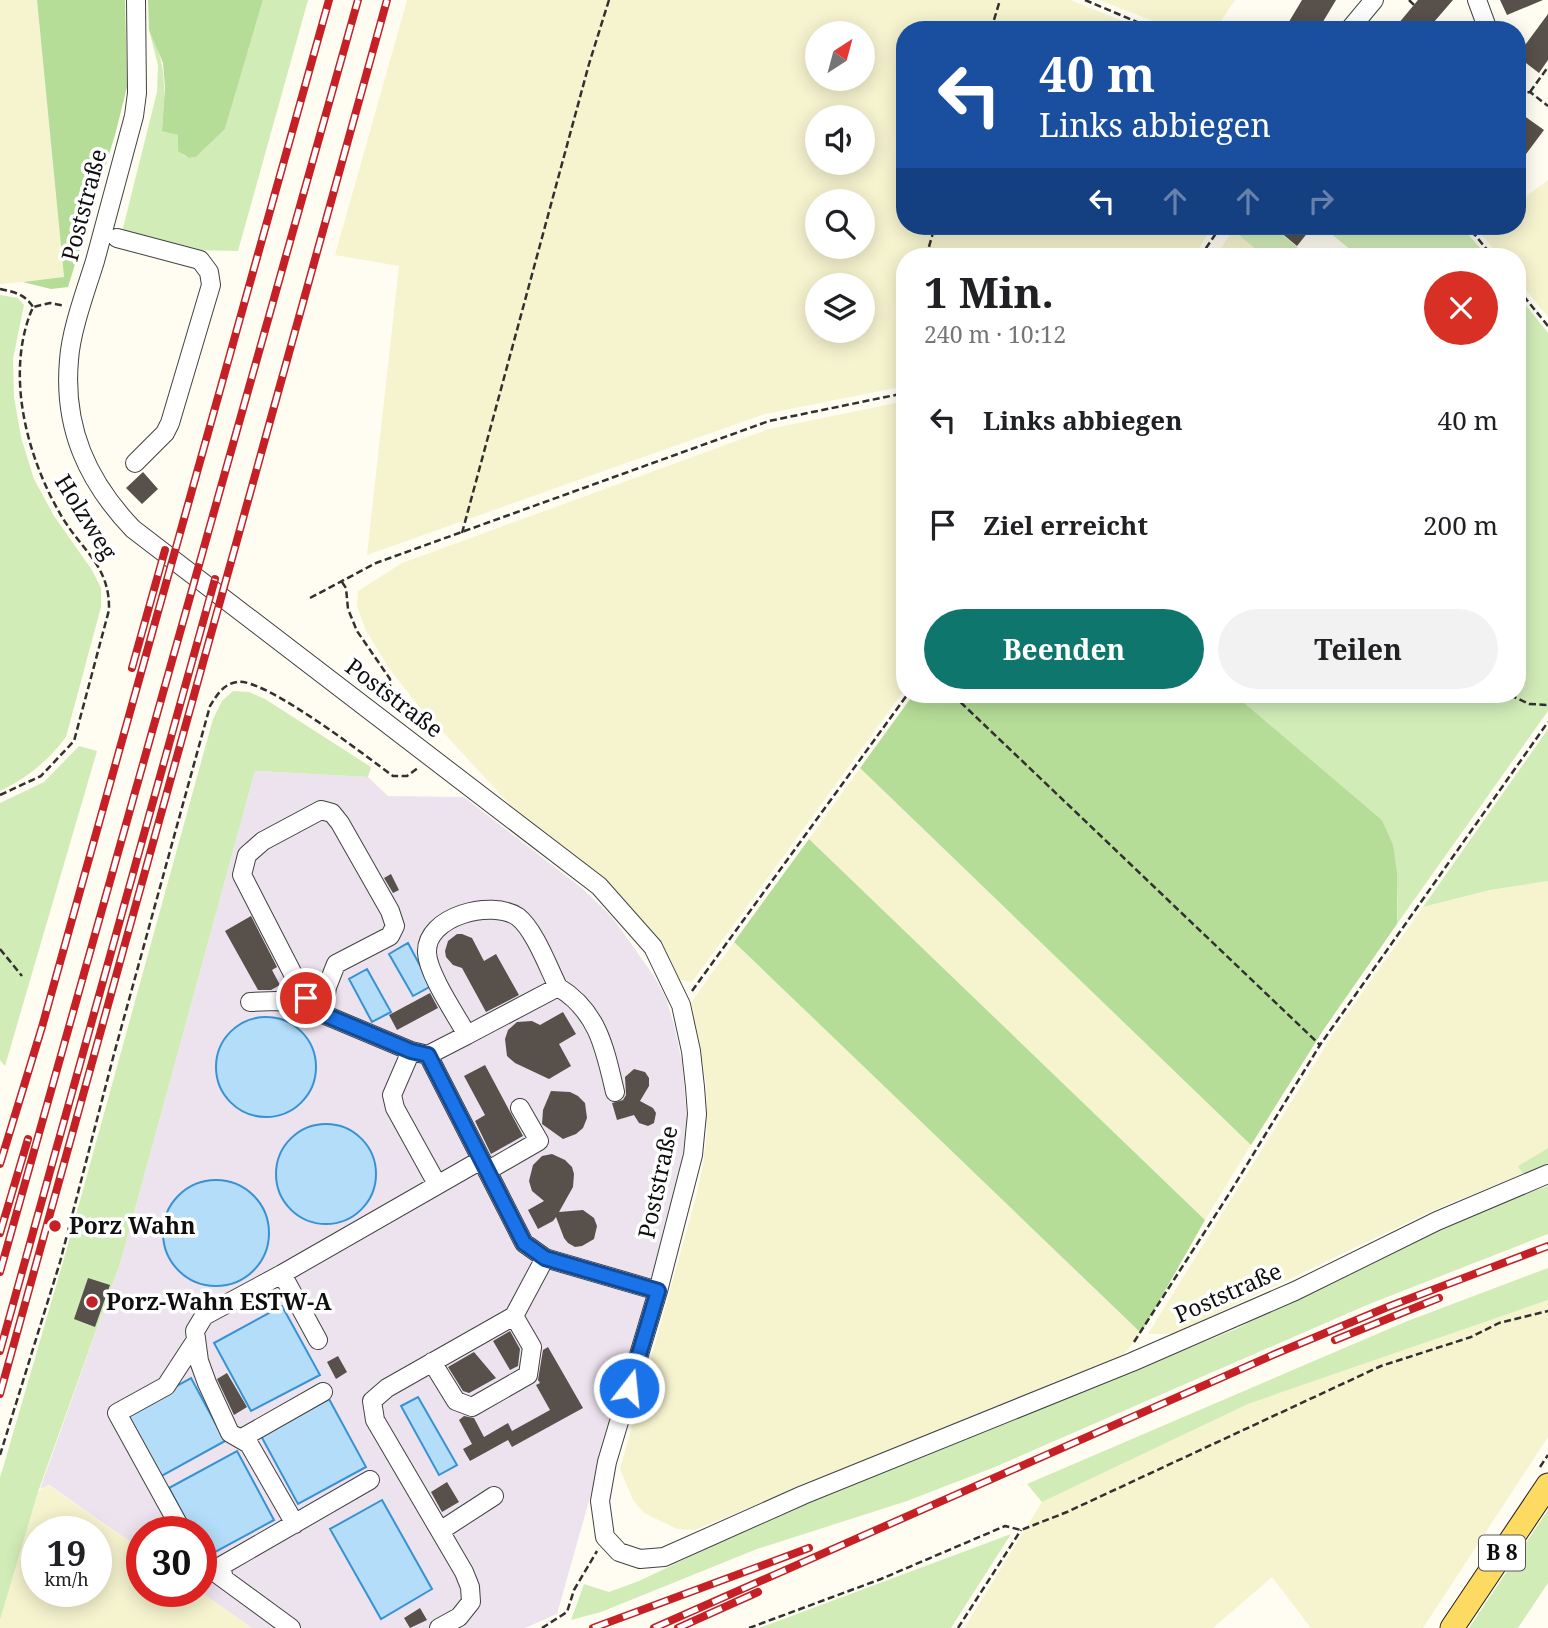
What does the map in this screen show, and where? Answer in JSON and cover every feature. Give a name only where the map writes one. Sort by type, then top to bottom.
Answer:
[{"type":"main road","name":"B 8","points":[[1452,1628],[1548,1485]]},
{"type":"street","name":"Poststraße","points":[[136,0],[137,93],[134,116],[69,358],[68,402],[75,434],[85,463],[98,488],[114,509],[148,541],[599,886],[653,947],[681,1005],[691,1051],[697,1114],[693,1155],[658,1291],[607,1462],[600,1501],[605,1537],[619,1552],[640,1559],[664,1557],[803,1495],[1132,1362],[1295,1291],[1437,1221],[1548,1174]]},
{"type":"street","points":[[1477,0],[1485,21]]},
{"type":"street","points":[[1355,21],[1368,2]]},
{"type":"street","points":[[117,238],[200,260],[209,272],[211,285],[170,423],[165,433],[135,463]]},
{"type":"street","points":[[321,810],[332,813],[340,823],[396,926],[390,936],[337,964],[317,1012],[242,875],[247,855],[255,848],[299,820],[321,810]]},
{"type":"street","points":[[467,1035],[428,965],[426,950],[432,935],[443,923],[461,914],[504,910],[519,918],[530,933],[558,987],[575,997],[583,1006],[604,1047],[615,1092]]},
{"type":"street","points":[[437,1184],[395,1108],[392,1094],[419,1053],[467,1035],[558,987]]},
{"type":"street","points":[[250,1002],[277,1001],[299,1004],[419,1053],[484,1166],[524,1243],[545,1258],[658,1291]]},
{"type":"street","points":[[295,1524],[249,1444],[230,1433],[206,1383],[195,1331],[204,1315],[282,1274],[437,1184],[539,1141],[520,1108]]},
{"type":"street","points":[[439,1628],[459,1617],[471,1602],[470,1587],[464,1572],[375,1420],[372,1401],[387,1388],[514,1316],[545,1258]]},
{"type":"street","points":[[282,1274],[318,1340]]},
{"type":"street","points":[[432,1362],[456,1401],[472,1407],[528,1375],[532,1347],[514,1316]]},
{"type":"street","points":[[174,1516],[117,1413],[166,1387],[196,1340]]},
{"type":"street","points":[[242,1438],[323,1392]]},
{"type":"street","points":[[224,1578],[221,1566],[370,1480]]},
{"type":"street","points":[[440,1531],[494,1496]]},
{"type":"street","points":[[217,1573],[291,1628]]},
{"type":"path","points":[[462,533],[589,64],[609,0]]},
{"type":"path","points":[[994,21],[1000,0]]},
{"type":"path","points":[[1085,0],[1135,21]]},
{"type":"path","points":[[1409,0],[1413,5]]},
{"type":"path","points":[[1530,92],[1548,67]]},
{"type":"path","points":[[1526,92],[1530,92],[1548,106]]},
{"type":"path","points":[[0,289],[13,291],[27,298],[33,307],[50,303],[81,308]]},
{"type":"path","points":[[1526,299],[1548,326]]},
{"type":"path","name":"Holzweg","points":[[0,795],[41,776],[75,741],[109,611],[109,591],[102,573],[63,519],[43,481],[29,442],[22,401],[21,362],[24,327],[33,307]]},
{"type":"path","points":[[310,598],[376,563],[769,421],[896,395]]},
{"type":"path","points":[[342,581],[346,588],[348,609],[357,631],[390,679],[390,694],[383,703]]},
{"type":"path","points":[[0,1455],[60,1262],[210,706],[222,688],[238,681],[257,686],[302,712],[393,776],[407,776],[432,758]]},
{"type":"path","points":[[681,1005],[901,703]]},
{"type":"path","points":[[961,703],[1320,1045]]},
{"type":"path","points":[[1526,703],[1548,705]]},
{"type":"path","points":[[1132,1362],[1134,1343],[1320,1045],[1548,722]]},
{"type":"path","points":[[0,949],[22,976]]},
{"type":"path","points":[[749,1628],[881,1579],[1004,1526],[1021,1530],[1067,1512],[1381,1366],[1471,1337],[1499,1323],[1548,1311]]},
{"type":"path","points":[[958,1628],[1021,1530]]},
{"type":"path","points":[[542,1628],[567,1612],[574,1590],[605,1537]]},
{"type":"shaded area","points":[[0,0],[37,0],[64,278],[0,284]]},
{"type":"shaded area","points":[[407,0],[1070,0],[1122,21],[896,21],[896,235],[1207,235],[1199,248],[896,248],[896,388],[765,414],[367,555],[399,266],[335,255]]},
{"type":"shaded area","points":[[1099,0],[1235,0],[1221,21],[1151,20]]},
{"type":"shaded area","points":[[1548,180],[1548,317],[1526,290],[1526,248],[1493,248],[1482,235],[1526,235],[1526,196]]},
{"type":"shaded area","points":[[1230,235],[1239,235],[1254,248],[1221,248]]},
{"type":"shaded area","points":[[896,403],[896,701],[692,982],[680,980],[644,922],[623,898],[601,877],[513,808],[417,704],[391,671],[366,631],[357,606],[358,591],[402,563],[769,429]]},
{"type":"shaded area","points":[[860,768],[1251,1145],[1205,1220],[809,839]]},
{"type":"shaded area","points":[[255,771],[368,777],[388,796],[464,797],[583,889],[612,917],[654,976],[666,998],[682,1062],[687,1119],[681,1168],[557,1614],[525,1628],[252,1628],[217,1604],[217,1516],[126,1516],[126,1539],[112,1529],[112,1516],[93,1516],[49,1485],[40,1489],[120,1264]]},
{"type":"shaded area","points":[[1548,881],[1548,1148],[1519,1166],[1523,1174],[1434,1210],[1174,1334],[1148,1334],[1333,1034],[1423,907],[1490,890]]},
{"type":"shaded area","points":[[734,942],[1141,1333],[1122,1357],[695,1530],[677,1529],[644,1513],[633,1500],[620,1469],[703,1164],[707,1131],[706,1084],[698,1035],[692,1011],[688,1007]]},
{"type":"shaded area","points":[[1548,1300],[1548,1437],[1423,1628],[1311,1628],[1272,1577],[1213,1628],[964,1628],[1042,1502],[1248,1404]]},
{"type":"shaded area","points":[[48,1485],[93,1516],[31,1516],[38,1492]]},
{"type":"shaded area","points":[[112,1529],[126,1539],[126,1607],[217,1607],[217,1604],[252,1628],[0,1628],[21,1549],[21,1607],[112,1607]]},
{"type":"green space","points":[[37,0],[125,0],[127,87],[115,135],[68,287],[51,289],[23,282],[64,277]]},
{"type":"green space","points":[[148,0],[263,0],[225,129],[196,157],[189,158],[178,151],[178,135],[162,131],[165,87],[163,63],[149,30]]},
{"type":"green space","points":[[263,0],[308,0],[238,251],[186,250],[122,232],[157,92],[158,65],[149,30],[162,67],[162,130],[178,135],[183,155],[196,157],[225,129]]},
{"type":"green space","points":[[1239,235],[1283,235],[1298,248],[1254,248]]},
{"type":"green space","points":[[1333,235],[1469,235],[1480,248],[1348,248]]},
{"type":"green space","points":[[0,295],[18,298],[24,305],[13,359],[14,397],[21,437],[34,479],[54,516],[92,570],[101,588],[101,607],[66,737],[36,768],[0,791]]},
{"type":"green space","points":[[1526,305],[1548,333],[1548,711],[1397,924],[1396,871],[1382,820],[1244,703],[1526,703]]},
{"type":"green space","points":[[233,691],[249,692],[265,699],[371,767],[368,777],[255,771],[120,1264],[31,1516],[21,1516],[21,1549],[0,1620],[0,1478],[63,1262],[213,719],[222,701]]},
{"type":"green space","points":[[907,703],[1244,703],[1382,820],[1393,845],[1397,873],[1397,924],[1324,1029],[1251,1145],[860,768]]},
{"type":"green space","points":[[1548,729],[1548,881],[1490,890],[1423,907]]},
{"type":"green space","points":[[79,746],[97,751],[5,1066],[0,1060],[0,803],[44,782]]},
{"type":"green space","points":[[809,839],[1205,1220],[1141,1333],[734,942]]},
{"type":"green space","points":[[1548,1148],[1548,1164],[1523,1174],[1518,1166]]},
{"type":"green space","points":[[1548,1186],[1548,1234],[1367,1305],[995,1467],[907,1501],[757,1549],[601,1612],[571,1620],[584,1584],[609,1592],[639,1581],[767,1520],[1236,1329],[1320,1285],[1483,1209]]},
{"type":"green space","points":[[1548,1268],[1548,1300],[1248,1404],[1042,1502],[1027,1484],[1405,1322]]},
{"type":"green space","points":[[1548,1510],[1548,1583],[1518,1628],[1469,1628]]},
{"type":"green space","points":[[1011,1534],[951,1628],[759,1628]]},
{"type":"water","points":[[408,943],[431,986],[413,996],[389,954]]},
{"type":"water","points":[[367,969],[391,1012],[372,1022],[349,979]]},
{"type":"water","points":[[266,1017],[285,1021],[301,1032],[312,1048],[316,1067],[312,1086],[301,1102],[285,1113],[266,1117],[247,1113],[231,1102],[220,1086],[216,1067],[220,1048],[231,1032],[247,1021]]},
{"type":"water","points":[[326,1124],[345,1128],[361,1139],[372,1155],[376,1174],[372,1193],[361,1209],[345,1220],[326,1224],[307,1220],[291,1209],[280,1193],[276,1174],[280,1155],[291,1139],[307,1128]]},
{"type":"water","points":[[216,1180],[236,1184],[253,1196],[265,1213],[269,1233],[265,1253],[253,1270],[236,1282],[216,1286],[196,1282],[179,1270],[167,1253],[163,1233],[167,1213],[179,1196],[196,1184]]},
{"type":"water","points":[[282,1306],[320,1375],[251,1411],[214,1343]]},
{"type":"water","points":[[191,1378],[225,1441],[158,1478],[124,1415]]},
{"type":"water","points":[[418,1397],[457,1465],[439,1475],[401,1406]]},
{"type":"water","points":[[329,1399],[366,1467],[298,1504],[261,1436]]},
{"type":"water","points":[[237,1451],[274,1520],[217,1551],[217,1516],[184,1516],[169,1488]]},
{"type":"water","points":[[382,1500],[432,1589],[381,1619],[330,1529]]},
{"type":"building","points":[[1302,0],[1336,0],[1323,21],[1289,21]]},
{"type":"building","points":[[1418,0],[1453,0],[1435,21],[1400,21]]},
{"type":"building","points":[[1500,0],[1543,0],[1507,15]]},
{"type":"building","points":[[1548,14],[1548,60],[1539,73],[1526,63],[1526,44]]},
{"type":"building","points":[[1526,117],[1544,130],[1526,154]]},
{"type":"building","points":[[1284,235],[1306,235],[1297,246]]},
{"type":"building","points":[[143,472],[158,489],[142,504],[126,488]]},
{"type":"building","points":[[391,874],[399,890],[393,893],[384,878]]},
{"type":"building","points":[[251,916],[277,967],[272,970],[280,985],[271,990],[258,990],[225,931]]},
{"type":"building","points":[[457,934],[472,938],[484,961],[496,954],[519,995],[486,1012],[462,968],[453,965],[446,957],[448,941]]},
{"type":"building","points":[[430,993],[438,1008],[397,1030],[389,1015]]},
{"type":"building","points":[[563,1012],[576,1034],[559,1044],[571,1066],[549,1079],[515,1063],[507,1056],[505,1039],[508,1030],[517,1022],[532,1021],[540,1025]]},
{"type":"building","points":[[485,1065],[523,1136],[491,1154],[475,1121],[485,1115],[464,1076]]},
{"type":"building","points":[[634,1069],[645,1072],[649,1078],[649,1086],[640,1101],[653,1108],[656,1113],[654,1123],[648,1126],[639,1123],[634,1115],[617,1120],[612,1103],[623,1100],[626,1095],[625,1077]]},
{"type":"building","points":[[551,1091],[570,1092],[585,1103],[587,1118],[583,1128],[576,1134],[563,1139],[542,1124],[543,1110]]},
{"type":"building","points":[[552,1154],[565,1160],[572,1167],[574,1174],[573,1187],[559,1212],[583,1210],[594,1218],[597,1226],[594,1239],[582,1246],[575,1247],[568,1243],[556,1217],[538,1229],[528,1210],[544,1201],[532,1191],[529,1181],[533,1165],[542,1156]]},
{"type":"building","name":"Porz-Wahn ESTW-A","points":[[88,1278],[110,1285],[95,1327],[74,1319]]},
{"type":"building","points":[[510,1331],[520,1349],[518,1366],[510,1370],[493,1341]]},
{"type":"building","points":[[548,1347],[583,1408],[512,1447],[508,1440],[470,1461],[463,1449],[472,1444],[459,1420],[464,1416],[474,1418],[484,1437],[508,1423],[512,1431],[550,1410],[536,1385],[540,1383],[538,1380],[543,1350]]},
{"type":"building","points":[[474,1352],[496,1378],[469,1393],[463,1391],[448,1367]]},
{"type":"building","points":[[338,1356],[347,1372],[336,1379],[327,1362]]},
{"type":"building","points":[[227,1373],[247,1407],[234,1415],[217,1379]]},
{"type":"building","points":[[447,1482],[459,1502],[442,1512],[431,1492]]},
{"type":"building","points":[[420,1608],[427,1620],[410,1628],[404,1618]]},
{"type":"railway","points":[[0,1164],[42,1027],[329,0]]},
{"type":"railway","points":[[0,1272],[358,0]]},
{"type":"railway","points":[[0,1394],[387,0]]},
{"type":"railway","points":[[132,668],[165,550]]},
{"type":"railway","points":[[0,1351],[215,579]]},
{"type":"railway","points":[[0,1233],[28,1139]]},
{"type":"railway","points":[[654,1628],[1275,1354],[1390,1306],[1548,1246]]},
{"type":"railway","points":[[1335,1340],[1439,1298]]},
{"type":"railway","points":[[593,1628],[809,1548]]},
{"type":"railway","points":[[678,1628],[758,1592]]},
{"type":"place","name":"Porz Wahn","points":[[55,1226]]},
{"type":"place","name":"Porz-Wahn ESTW-A","points":[[92,1302]]},
{"type":"route","points":[[306,998],[311,1009],[411,1051],[428,1055],[524,1243],[545,1258],[658,1291],[629,1388]]}]
